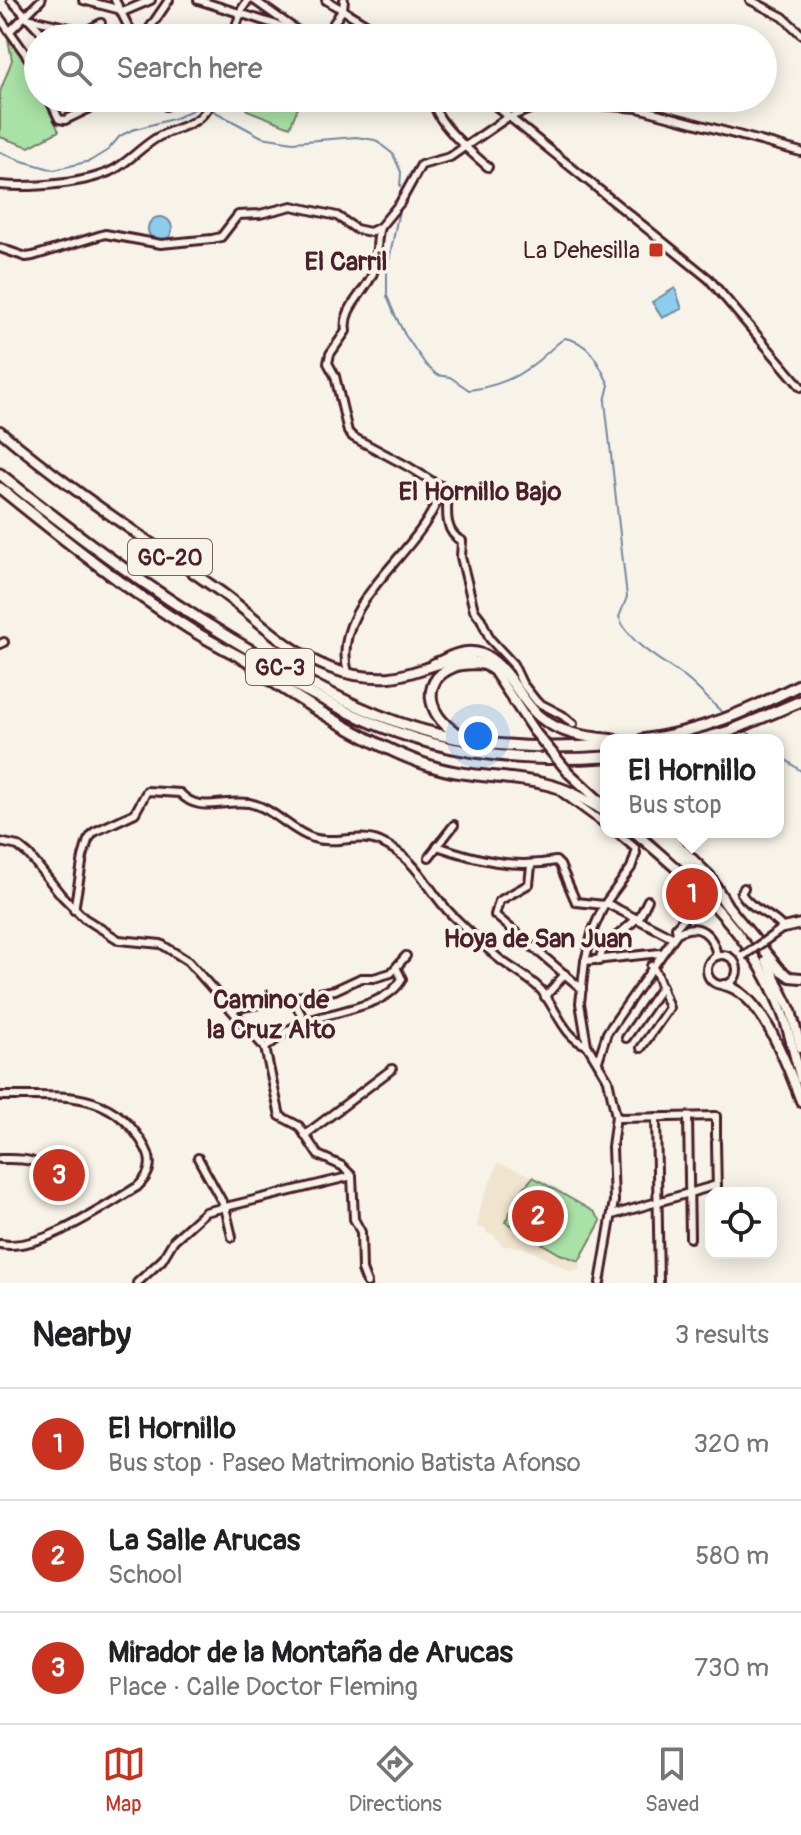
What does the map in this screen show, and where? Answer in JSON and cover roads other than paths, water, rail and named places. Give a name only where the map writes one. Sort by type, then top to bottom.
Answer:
[{"type":"highway","name":"GC-3","points":[[0,474],[130,575],[245,648],[367,710],[435,734],[475,741],[527,747],[600,745]]},
{"type":"highway","name":"GC-3","points":[[0,488],[83,555],[211,641],[387,730],[489,755],[600,757]]},
{"type":"highway","points":[[211,641],[290,693],[395,752],[456,773],[547,785],[572,792],[600,806]]},
{"type":"highway","points":[[434,664],[460,653],[485,656],[502,669],[541,717],[561,730],[600,738]]},
{"type":"highway","points":[[475,741],[444,726],[434,712],[431,695],[437,679],[449,668],[485,664]]},
{"type":"highway","points":[[675,734],[720,722],[801,684]]},
{"type":"highway","points":[[719,734],[798,702]]},
{"type":"highway","points":[[736,734],[785,715],[798,702]]},
{"type":"highway","points":[[670,838],[709,876],[726,904]]},
{"type":"main road","name":"GC-20","points":[[0,431],[73,490],[230,599],[305,657],[348,673],[391,677],[434,664],[470,659],[485,664]]},
{"type":"main road","points":[[485,664],[504,683],[534,731],[569,773],[600,803]]},
{"type":"main road","points":[[586,788],[600,796]]},
{"type":"main road","points":[[641,838],[709,898],[746,943],[783,1015],[801,1079]]},
{"type":"main road","points":[[659,838],[705,878],[780,970],[790,977],[801,978]]},
{"type":"main road","points":[[783,928],[798,924]]},
{"type":"main road","points":[[760,948],[791,1011],[801,1048]]},
{"type":"main road","points":[[724,985],[741,991],[761,1014],[801,1101]]},
{"type":"street","points":[[11,0],[34,24]]},
{"type":"street","points":[[10,31],[29,18],[41,0]]},
{"type":"street","points":[[83,0],[125,11],[151,0]]},
{"type":"street","points":[[115,0],[127,24]]},
{"type":"street","points":[[153,24],[169,0]]},
{"type":"street","points":[[198,0],[273,24]]},
{"type":"street","points":[[237,24],[251,0],[287,24]]},
{"type":"street","points":[[326,0],[367,24]]},
{"type":"street","points":[[332,24],[343,9],[344,0]]},
{"type":"street","points":[[750,0],[783,17],[801,34]]},
{"type":"street","points":[[0,18],[24,51]]},
{"type":"street","points":[[29,18],[54,24]]},
{"type":"street","points":[[56,112],[59,119],[65,120],[82,112]]},
{"type":"street","points":[[0,185],[55,184],[103,173],[114,169],[159,137],[196,122],[206,112]]},
{"type":"street","points":[[437,112],[465,146],[488,167]]},
{"type":"street","points":[[504,112],[709,279],[801,387]]},
{"type":"street","points":[[523,112],[510,117],[450,157],[421,165],[400,203],[380,227],[374,272],[348,313],[346,331],[330,354],[328,363],[335,376],[348,432],[448,491],[450,531],[462,541],[461,557],[474,610],[490,639],[513,664],[522,683],[537,702],[573,724]]},
{"type":"street","points":[[653,112],[801,152]]},
{"type":"street","points":[[0,248],[26,257],[105,234],[161,244],[212,239],[221,237],[238,215],[260,214],[292,206],[337,216],[363,232],[380,227]]},
{"type":"street","points":[[331,668],[340,662],[357,613],[371,590],[434,512],[442,486]]},
{"type":"street","points":[[345,652],[348,673]]},
{"type":"street","points":[[547,785],[600,821]]},
{"type":"street","points":[[74,910],[88,840],[94,832],[135,813],[147,791],[180,793],[189,803],[196,805],[231,801],[254,804],[314,839],[369,838],[402,854],[425,877],[450,914],[498,958],[520,972],[545,997],[578,1042],[587,1045]]},
{"type":"street","points":[[429,857],[454,825]]},
{"type":"street","points":[[600,1283],[614,1201],[613,1127],[616,1116],[608,1080],[587,1045],[580,1003],[585,961],[605,904],[631,868],[636,853],[635,848],[623,838]]},
{"type":"street","points":[[0,842],[18,846],[29,855],[74,910],[119,940],[161,944],[188,961],[265,1048],[280,1116],[299,1126],[318,1155],[342,1166],[352,1176],[354,1219],[361,1232],[362,1270],[367,1283]]},
{"type":"street","points":[[437,846],[483,862],[531,866],[556,861],[576,902],[605,904],[675,935]]},
{"type":"street","points":[[531,866],[529,884],[499,901],[495,915],[582,989]]},
{"type":"street","points":[[744,888],[741,893],[743,898],[752,906],[776,919],[798,924]]},
{"type":"street","points":[[599,961],[603,948],[637,918],[648,900]]},
{"type":"street","points":[[675,935],[676,927],[688,914]]},
{"type":"street","points":[[734,961],[783,928],[776,919]]},
{"type":"street","points":[[598,1061],[607,1033],[655,959],[675,935],[688,928],[704,930],[713,941],[717,956]]},
{"type":"street","points":[[232,1009],[335,990],[361,978],[374,978],[397,969],[406,956]]},
{"type":"street","points":[[717,956],[727,956],[734,961],[736,976],[724,985],[715,983],[708,976],[708,966],[717,956]]},
{"type":"street","points":[[585,961],[655,959]]},
{"type":"street","points":[[641,1048],[669,1008],[655,959]]},
{"type":"street","points":[[265,1048],[294,1026],[347,1012],[393,990],[402,979],[397,969]]},
{"type":"street","points":[[545,997],[565,974]]},
{"type":"street","points":[[626,1038],[662,986]]},
{"type":"street","points":[[292,997],[305,1022]]},
{"type":"street","points":[[305,1135],[392,1069]]},
{"type":"street","points":[[0,1096],[86,1099],[109,1107],[136,1129],[150,1156],[150,1168],[146,1179],[137,1187],[68,1227],[29,1243],[0,1244]]},
{"type":"street","points":[[616,1116],[716,1116],[717,1187]]},
{"type":"street","points":[[656,1117],[659,1283]]},
{"type":"street","points":[[688,1117],[690,1238]]},
{"type":"street","points":[[198,1158],[225,1207],[232,1237]]},
{"type":"street","points":[[0,1159],[28,1160],[39,1164],[45,1171],[45,1179]]},
{"type":"street","points":[[137,1283],[162,1260],[174,1240],[205,1212],[352,1176]]},
{"type":"street","points":[[612,1215],[705,1191]]},
{"type":"water","points":[[160,217],[169,220],[172,229],[169,238],[160,241],[151,238],[148,229],[151,220]]},
{"type":"water","points":[[675,288],[682,309],[662,318],[652,302]]},
{"type":"waterway","points":[[0,152],[54,170],[90,161],[108,150],[120,136],[188,112]]},
{"type":"waterway","points":[[216,112],[262,137],[293,142],[356,137],[375,140],[393,154],[401,172],[400,187]]},
{"type":"waterway","points":[[399,210],[387,271],[387,296],[405,335],[437,375],[450,377],[469,390],[496,384],[528,368],[565,338],[581,344],[597,362],[609,385],[605,401],[627,597],[619,617],[631,637],[688,680],[725,715]]},
{"type":"waterway","points":[[743,729],[750,734]]},
{"type":"waterway","points":[[784,758],[801,771]]},
{"type":"place","name":"La Dehesilla","points":[[656,250]]},
{"type":"place","name":"El Hornillo","points":[[692,894]]},
{"type":"place","name":"Mirador de la Montaña de Arucas","points":[[59,1175]]},
{"type":"place","name":"La Salle Arucas","points":[[538,1216]]},
{"type":"district","name":"El Carril","points":[[346,261]]},
{"type":"district","name":"El Hornillo Bajo","points":[[480,491]]},
{"type":"district","name":"Hoya de San Juan","points":[[538,938]]},
{"type":"district","name":"Camino de la Cruz Alto","points":[[271,1014]]}]
